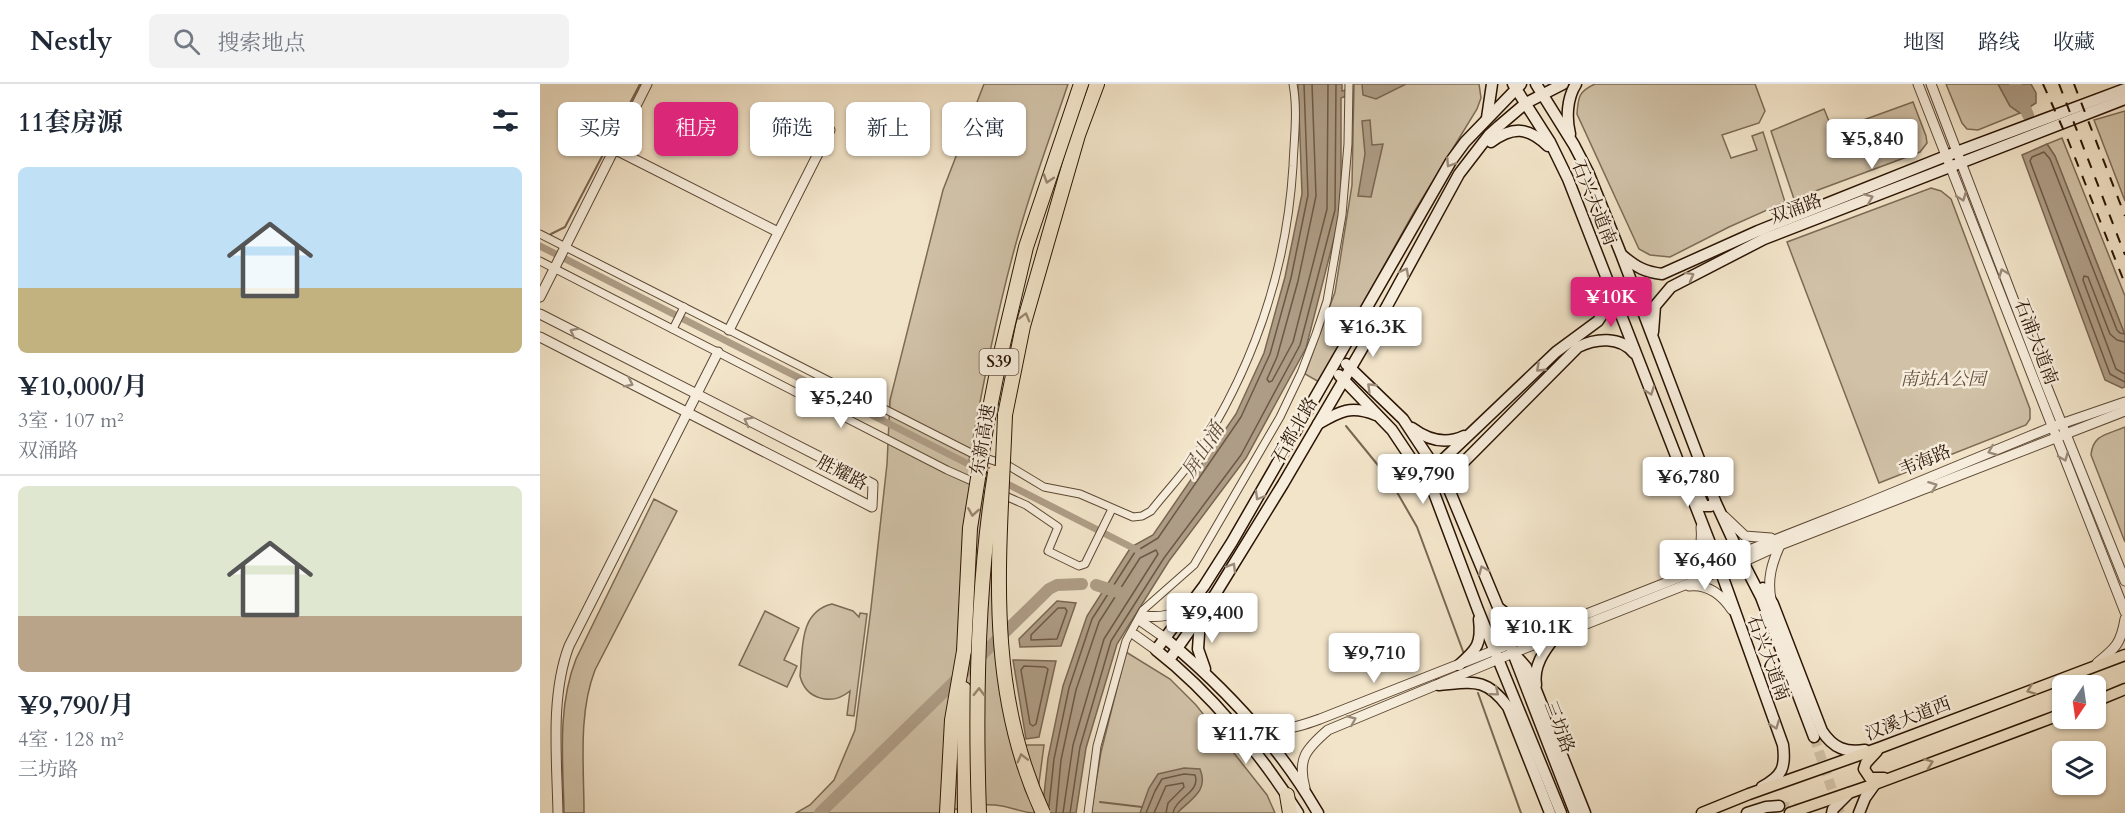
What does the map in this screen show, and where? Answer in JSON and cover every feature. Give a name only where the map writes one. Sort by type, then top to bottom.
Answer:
[{"type":"highway","name":"东新高速","points":[[965,813],[964,651],[970,528],[1000,357],[1026,248],[1081,84]]},
{"type":"highway","name":"东新高速","points":[[979,813],[977,768],[979,634],[985,546],[1005,415],[1023,326],[1078,135],[1097,84]]},
{"type":"highway","points":[[1005,415],[997,568],[1000,646],[1022,760],[1042,813]]},
{"type":"highway","points":[[947,813],[952,720],[964,651]]},
{"type":"highway","points":[[1287,795],[1290,813]]},
{"type":"main road","points":[[1487,118],[1492,84]]},
{"type":"main road","name":"石兴大道南","points":[[1536,84],[1582,160],[1621,254],[1716,505],[1761,597],[1814,737]]},
{"type":"main road","name":"石都北路","points":[[1169,660],[1216,593],[1351,368],[1460,174],[1489,135],[1526,103],[1563,84]]},
{"type":"main road","points":[[1574,145],[1567,123],[1571,96],[1576,84]]},
{"type":"main road","name":"石都北路","points":[[1156,650],[1204,586],[1232,542],[1451,161],[1465,142],[1516,86]]},
{"type":"main road","name":"石兴大道南","points":[[1516,86],[1563,169],[1700,518],[1783,746],[1783,766],[1780,775],[1749,794]]},
{"type":"main road","name":"双涌路","points":[[1959,157],[2125,89]]},
{"type":"main road","name":"双涌路","points":[[1621,254],[1638,268],[1650,273],[1662,274],[1758,231],[1947,161],[2125,99]]},
{"type":"main road","points":[[1472,157],[1502,134],[1515,130],[1526,131],[1540,138],[1554,152]]},
{"type":"main road","points":[[1465,142],[1474,140],[1476,142],[1477,147],[1472,157]]},
{"type":"main road","points":[[1563,169],[1567,159],[1572,157],[1582,160]]},
{"type":"main road","name":"双涌路","points":[[1652,338],[1655,306],[1671,287],[1764,239],[1825,216],[1947,161]]},
{"type":"main road","points":[[1425,478],[1556,352],[1598,321],[1608,306],[1606,278]]},
{"type":"main road","points":[[1373,298],[1374,308],[1383,310],[1387,306]]},
{"type":"main road","points":[[1434,493],[1578,347],[1589,342],[1607,340],[1623,345],[1637,356]]},
{"type":"main road","name":"三坊路","points":[[1339,357],[1404,422],[1445,480],[1498,607],[1511,649],[1575,813]]},
{"type":"main road","name":"三坊路","points":[[1332,369],[1392,430],[1434,493],[1478,610],[1561,813]]},
{"type":"main road","points":[[1315,426],[1349,409],[1379,416]]},
{"type":"main road","points":[[1392,430],[1389,424],[1392,417],[1426,437],[1436,440],[1455,440],[1473,432]]},
{"type":"main road","points":[[1294,432],[1304,427],[1309,431],[1309,438]]},
{"type":"main road","points":[[1675,454],[1704,506],[1716,505]]},
{"type":"main road","points":[[1741,558],[1773,604],[1827,739],[1836,747],[1853,752],[1879,748]]},
{"type":"main road","points":[[1204,586],[1204,594],[1208,597],[1216,593]]},
{"type":"main road","points":[[1498,607],[1525,628],[1543,631]]},
{"type":"main road","points":[[1459,665],[1475,651],[1478,645],[1480,633],[1478,610]]},
{"type":"main road","points":[[1201,616],[1198,650],[1208,675]]},
{"type":"main road","points":[[1537,691],[1536,671],[1539,660],[1555,637]]},
{"type":"main road","points":[[1165,638],[1208,675],[1252,720],[1318,813]]},
{"type":"main road","points":[[1511,649],[1526,667],[1537,691],[1585,813]]},
{"type":"main road","points":[[1156,650],[1212,703],[1287,795],[1298,813]]},
{"type":"main road","name":"汉溪大道西","points":[[1702,813],[2125,656]]},
{"type":"main road","points":[[1440,680],[1478,683],[1493,689],[1500,695],[1508,706],[1550,813]]},
{"type":"main road","points":[[1212,703],[1210,694],[1214,688],[1224,692]]},
{"type":"main road","points":[[2106,697],[2123,691]]},
{"type":"main road","points":[[1790,813],[1875,784],[2052,718]]},
{"type":"main road","points":[[1879,748],[1866,763],[1864,769],[1870,778],[1888,778]]},
{"type":"main road","points":[[1859,813],[1865,798],[1875,784]]},
{"type":"main road","points":[[1832,813],[1849,792]]},
{"type":"main road","points":[[1747,813],[1766,807],[1779,806]]},
{"type":"street","points":[[638,102],[647,84]]},
{"type":"street","points":[[540,234],[971,453],[1009,466],[1044,487],[1080,494],[1133,517],[1142,516],[1151,512],[1203,445],[1233,392],[1251,352],[1270,298],[1284,247],[1291,195],[1295,125],[1293,84]]},
{"type":"street","points":[[1088,813],[1096,746],[1126,641],[1143,610],[1194,565],[1280,417],[1300,376],[1327,301],[1342,215],[1348,144],[1349,84]]},
{"type":"street","name":"石浦大道南","points":[[1918,84],[2052,427],[2061,436],[2089,490],[2125,582]]},
{"type":"street","name":"石浦大道南","points":[[1931,84],[2045,382],[2063,423],[2061,436],[2078,493],[2121,593],[2125,612]]},
{"type":"street","points":[[540,297],[610,156]]},
{"type":"street","points":[[628,156],[778,232]]},
{"type":"street","points":[[729,330],[817,156]]},
{"type":"street","points":[[540,261],[947,470],[1026,506],[1058,527],[1048,551],[1078,566],[1085,564],[1112,509]]},
{"type":"street","points":[[673,329],[684,307]]},
{"type":"street","name":"胜耀路","points":[[540,314],[873,484],[872,507],[540,337]]},
{"type":"street","points":[[558,813],[557,700],[561,665],[718,352]]},
{"type":"street","points":[[2035,385],[2045,382]]},
{"type":"street","name":"韦海路","points":[[1678,582],[1741,558],[2052,427],[2125,402]]},
{"type":"street","name":"韦海路","points":[[1780,541],[2125,411]]},
{"type":"street","points":[[2078,493],[2078,489],[2083,485],[2089,490]]},
{"type":"street","points":[[1716,505],[1730,523],[1745,536],[1780,541],[1770,576],[1769,588],[1773,604]]},
{"type":"street","points":[[1511,649],[1555,637],[1678,582],[1700,552],[1702,539],[1700,518]]},
{"type":"street","points":[[1306,793],[1302,775],[1302,758],[1315,740],[1328,730],[1511,649],[1543,631],[1678,582],[1710,589],[1724,599],[1735,614]]},
{"type":"street","points":[[1165,638],[1143,619],[1171,615],[1188,607]]},
{"type":"street","points":[[2095,666],[2115,649],[2121,640],[2125,619]]},
{"type":"street","points":[[1135,635],[1156,650]]},
{"type":"street","points":[[1252,720],[1282,729],[1293,729],[1440,680],[1459,665],[1497,655]]},
{"type":"street","points":[[1320,719],[1318,723],[1320,728],[1328,730]]},
{"type":"green space","points":[[984,84],[1068,84],[1029,198],[1010,264],[969,461],[1007,474],[1001,554],[1010,688],[1023,745],[1044,745],[1035,813],[1002,806],[981,805],[945,813],[796,813],[810,805],[834,780],[855,730],[887,464],[890,400],[943,190],[956,156],[1026,156],[1026,102],[977,102]]},
{"type":"green space","points":[[1354,84],[1479,84],[1481,98],[1477,109],[1414,212],[1319,382],[1305,374],[1335,292],[1352,185]]},
{"type":"green space","points":[[1595,84],[1755,84],[1765,111],[1759,123],[1722,135],[1731,158],[1757,150],[1752,136],[1763,132],[1785,202],[1670,257],[1650,255],[1639,249],[1577,114],[1580,95]]},
{"type":"green space","points":[[1946,84],[1998,84],[2010,106],[2020,113],[1978,130],[1967,129],[1962,123]]},
{"type":"green space","points":[[1913,102],[1927,143],[1920,152],[1794,199],[1771,131],[1824,109],[1833,131]]},
{"type":"green space","points":[[2125,111],[2125,201],[2094,120]]},
{"type":"green space","points":[[2062,138],[2125,296],[2125,335],[2055,156],[2047,144]]},
{"type":"green space","name":"南站A公园","points":[[1931,188],[1941,191],[1951,199],[2030,409],[2030,419],[2026,425],[1879,483],[1787,242]]},
{"type":"green space","points":[[2125,427],[2125,542],[2091,455],[2092,448],[2098,439]]},
{"type":"green space","points":[[654,499],[677,511],[595,670],[584,722],[584,813],[564,813],[562,735],[570,677],[576,659]]},
{"type":"green space","points":[[832,604],[853,611],[859,617],[860,613],[867,614],[854,716],[847,715],[850,691],[835,698],[820,698],[808,691],[800,676],[803,643],[808,623],[821,608]]},
{"type":"green space","points":[[765,611],[799,628],[784,660],[797,666],[787,687],[739,665]]},
{"type":"green space","points":[[1126,652],[1170,679],[1196,705],[1267,795],[1275,813],[1091,813],[1101,752]]},
{"type":"water","points":[[1298,84],[1342,84],[1342,91],[1346,90],[1346,96],[1341,98],[1341,211],[1306,348],[1246,458],[1169,561],[1117,644],[1086,748],[1076,813],[1042,813],[1048,758],[1063,686],[1087,616],[1131,547],[1153,535],[1236,414],[1264,353],[1285,277],[1302,194]]},
{"type":"water","points":[[1362,84],[1406,84],[1376,99],[1363,95]]},
{"type":"water","points":[[1998,84],[2031,84],[2036,93],[2036,103],[2020,113],[2010,106]]},
{"type":"water","points":[[1370,120],[1372,145],[1383,144],[1371,197],[1358,196],[1365,154],[1362,121]]},
{"type":"water","points":[[2047,144],[2055,156],[2125,335],[2125,387],[2122,388],[2105,380],[2022,155]]},
{"type":"water","points":[[1057,601],[1076,603],[1061,646],[1020,647],[1019,639]]},
{"type":"water","points":[[1013,660],[1056,661],[1039,737],[1026,739]]},
{"type":"water","points":[[1184,768],[1200,769],[1202,783],[1193,799],[1177,813],[1140,813],[1149,788],[1158,774]]},
{"type":"waterway","points":[[551,234],[565,227],[640,84]]},
{"type":"waterway","points":[[2015,84],[2028,115]]},
{"type":"waterway","points":[[540,246],[1137,550]]},
{"type":"waterway","points":[[1346,426],[1390,480],[1417,527],[1464,654]]},
{"type":"waterway","points":[[820,813],[1049,589],[1057,585],[1082,584]]},
{"type":"waterway","points":[[1096,585],[1121,593]]},
{"type":"waterway","points":[[1478,693],[1521,813]]},
{"type":"waterway","points":[[1100,802],[1142,807]]},
{"type":"tunnel","points":[[1814,737],[1840,813]]},
{"type":"tunnel","points":[[1779,806],[1809,813]]},
{"type":"railway","points":[[2043,84],[2068,140],[2125,284]]},
{"type":"railway","points":[[2059,84],[2125,255]]},
{"type":"railway","points":[[2074,84],[2125,216]]},
{"type":"water label","name":"屏山涌","points":[[1203,450]]}]
